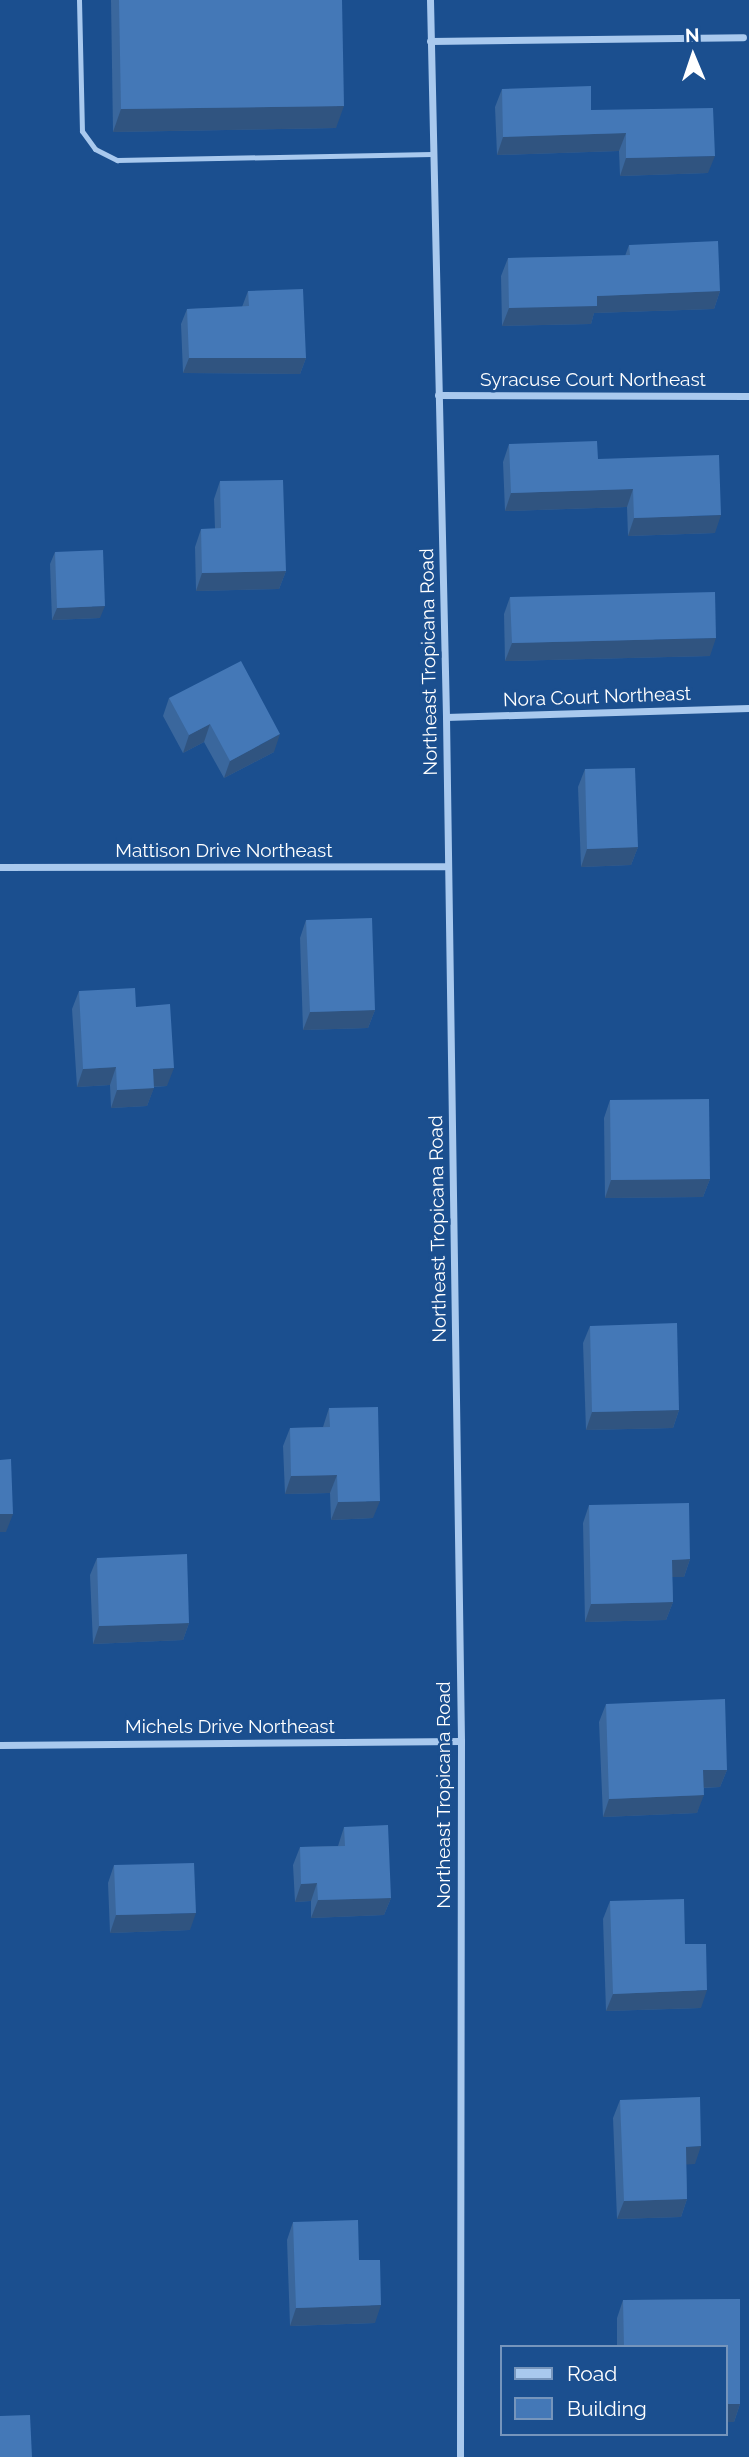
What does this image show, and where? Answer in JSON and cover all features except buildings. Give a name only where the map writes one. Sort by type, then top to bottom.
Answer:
[{"type":"street","name":"Northeast Tropicana Road","points":[[430,0],[446,717],[461,1741],[460,2457]]},
{"type":"street","points":[[430,41],[743,37]]},
{"type":"street","name":"Syracuse Court Northeast","points":[[438,395],[748,396]]},
{"type":"street","name":"Nora Court Northeast","points":[[446,717],[749,708]]},
{"type":"street","name":"Mattison Drive Northeast","points":[[0,867],[448,866]]},
{"type":"street","name":"Michels Drive Northeast","points":[[0,1745],[461,1741]]},
{"type":"lane","points":[[79,0],[82,131],[95,149],[117,160],[432,154]]}]
